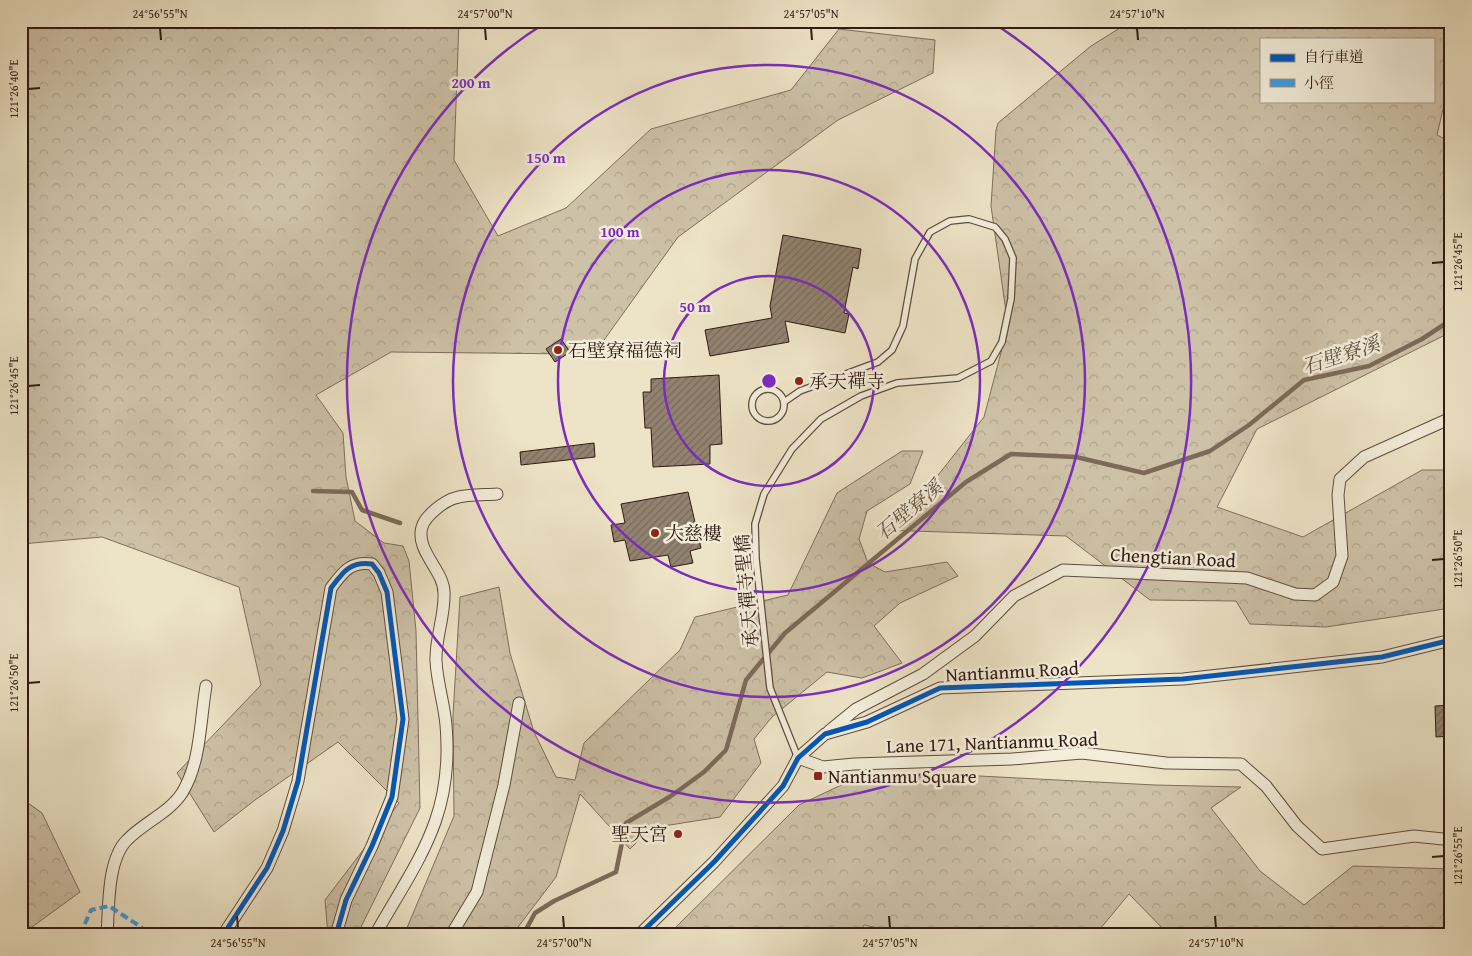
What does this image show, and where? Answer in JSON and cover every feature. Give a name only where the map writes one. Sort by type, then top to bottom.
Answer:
[{"type":"street","name":"Chengtian Road","points":[[825,734],[856,709],[923,674],[960,647],[975,636],[1014,596],[1063,570],[1247,578],[1295,594],[1315,595],[1333,582],[1342,556],[1338,495],[1340,480],[1364,456],[1451,418]]},
{"type":"street","points":[[375,935],[418,864],[435,827],[446,781],[446,725],[436,660],[444,592],[440,574],[422,544],[422,527],[429,516],[455,498],[497,494]]},
{"type":"street","points":[[223,935],[267,868],[282,831],[298,781],[330,588],[343,572],[359,562],[372,564],[379,573],[387,592],[403,719],[392,798],[372,846],[346,900],[336,935]]},
{"type":"street","name":"Nantianmu Road","points":[[639,935],[714,862],[783,786],[798,758],[825,734],[867,722],[940,688],[1183,679],[1382,657],[1451,640]]},
{"type":"street","points":[[107,935],[115,856],[127,840],[151,823],[182,794],[195,767],[206,686]]},
{"type":"street","points":[[451,935],[477,892],[504,785],[519,703]]},
{"type":"street","name":"Lane 171, Nantianmu Road","points":[[798,758],[823,767],[854,764],[1012,759],[1082,753],[1166,763],[1241,764],[1266,786],[1297,826],[1322,849],[1414,836],[1448,839]]},
{"type":"lane","name":"承天禪寺聖橋","points":[[784,402],[800,391],[878,362],[892,350],[903,326],[915,259],[930,232],[950,221],[969,219],[996,228],[1005,239],[1013,258],[1011,299],[1002,342],[991,361],[958,378],[897,383],[861,396],[821,418],[792,449],[764,494],[755,524],[756,559],[770,688],[785,730],[798,758]]},
{"type":"lane","points":[[766,389],[780,394],[784,402],[782,413],[769,421],[755,414],[752,404],[756,394],[766,389]]},
{"type":"green space","points":[[21,21],[459,21],[454,160],[498,236],[566,208],[651,129],[791,90],[839,29],[935,40],[933,73],[838,120],[678,237],[599,347],[575,354],[391,352],[316,395],[343,433],[346,477],[355,521],[384,543],[403,546],[409,561],[416,631],[420,808],[357,935],[328,935],[325,900],[399,803],[338,742],[255,800],[214,832],[177,773],[261,685],[239,587],[102,537],[21,544]]},
{"type":"green space","points":[[1131,21],[1451,21],[1451,75],[1437,135],[1451,142],[1451,332],[1257,429],[1217,507],[1303,537],[1422,470],[1451,470],[1451,608],[1326,627],[1250,624],[1236,601],[1150,600],[1066,536],[881,530],[935,479],[984,417],[1008,326],[991,206],[998,123],[1091,46]]},
{"type":"green space","points":[[902,451],[923,451],[910,484],[867,511],[859,539],[868,563],[885,572],[947,562],[958,576],[900,603],[874,626],[902,663],[862,678],[827,672],[772,717],[754,739],[761,763],[720,817],[651,828],[630,849],[580,794],[556,877],[512,935],[404,935],[454,816],[453,716],[460,597],[499,587],[510,653],[534,732],[556,777],[575,780],[584,743],[680,650],[695,617],[788,595],[837,493]]},
{"type":"green space","points":[[979,776],[1155,785],[1241,787],[1211,808],[1260,871],[1304,905],[1353,866],[1451,869],[1451,935],[1169,935],[1129,894],[1095,935],[911,935],[864,925],[858,935],[727,935],[725,929],[715,935],[668,935],[799,805],[856,778]]},
{"type":"green space","points":[[21,798],[42,813],[80,892],[21,935]]},
{"type":"building","points":[[783,235],[861,249],[858,269],[853,267],[844,313],[849,314],[845,333],[785,321],[789,342],[710,356],[705,330],[772,318],[770,306]]},
{"type":"building","name":"石壁寮福德祠","points":[[561,339],[570,352],[555,362],[546,349]]},
{"type":"building","points":[[719,375],[722,444],[710,445],[710,464],[653,467],[651,428],[645,428],[643,392],[651,392],[651,379]]},
{"type":"building","points":[[594,443],[595,457],[521,465],[520,452]]},
{"type":"building","name":"大慈樓","points":[[688,492],[701,548],[690,551],[693,563],[671,567],[668,555],[630,561],[625,540],[614,542],[611,525],[625,523],[621,504]]},
{"type":"building","points":[[1451,705],[1451,736],[1436,737],[1435,706]]},
{"type":"waterway","name":"石壁寮溪","points":[[523,935],[535,913],[554,901],[616,872],[626,823],[671,796],[704,772],[726,750],[746,680],[785,633],[966,482],[1011,454],[1076,457],[1144,473],[1210,451],[1249,425],[1304,380],[1369,366],[1422,339],[1451,320]]},
{"type":"waterway","points":[[313,491],[352,492],[362,510],[400,523]]},
{"type":"marked path","points":[[80,935],[91,910],[109,906],[141,927],[148,935]]},
{"type":"cycle path","points":[[223,935],[267,868],[283,831],[298,781],[331,588],[343,573],[353,566],[372,564],[379,573],[387,592],[403,719],[392,797],[372,846],[346,900],[336,935]]},
{"type":"cycle path","points":[[639,935],[714,862],[783,786],[798,758],[825,734],[867,722],[940,688],[1183,679],[1382,657],[1451,640]]},
{"type":"place","name":"石壁寮福德祠","points":[[558,350]]},
{"type":"place","name":"承天禪寺","points":[[799,381]]},
{"type":"place","name":"大慈樓","points":[[655,533]]},
{"type":"place","name":"Nantianmu Square","points":[[818,776]]},
{"type":"place","name":"聖天宮","points":[[678,834]]}]
